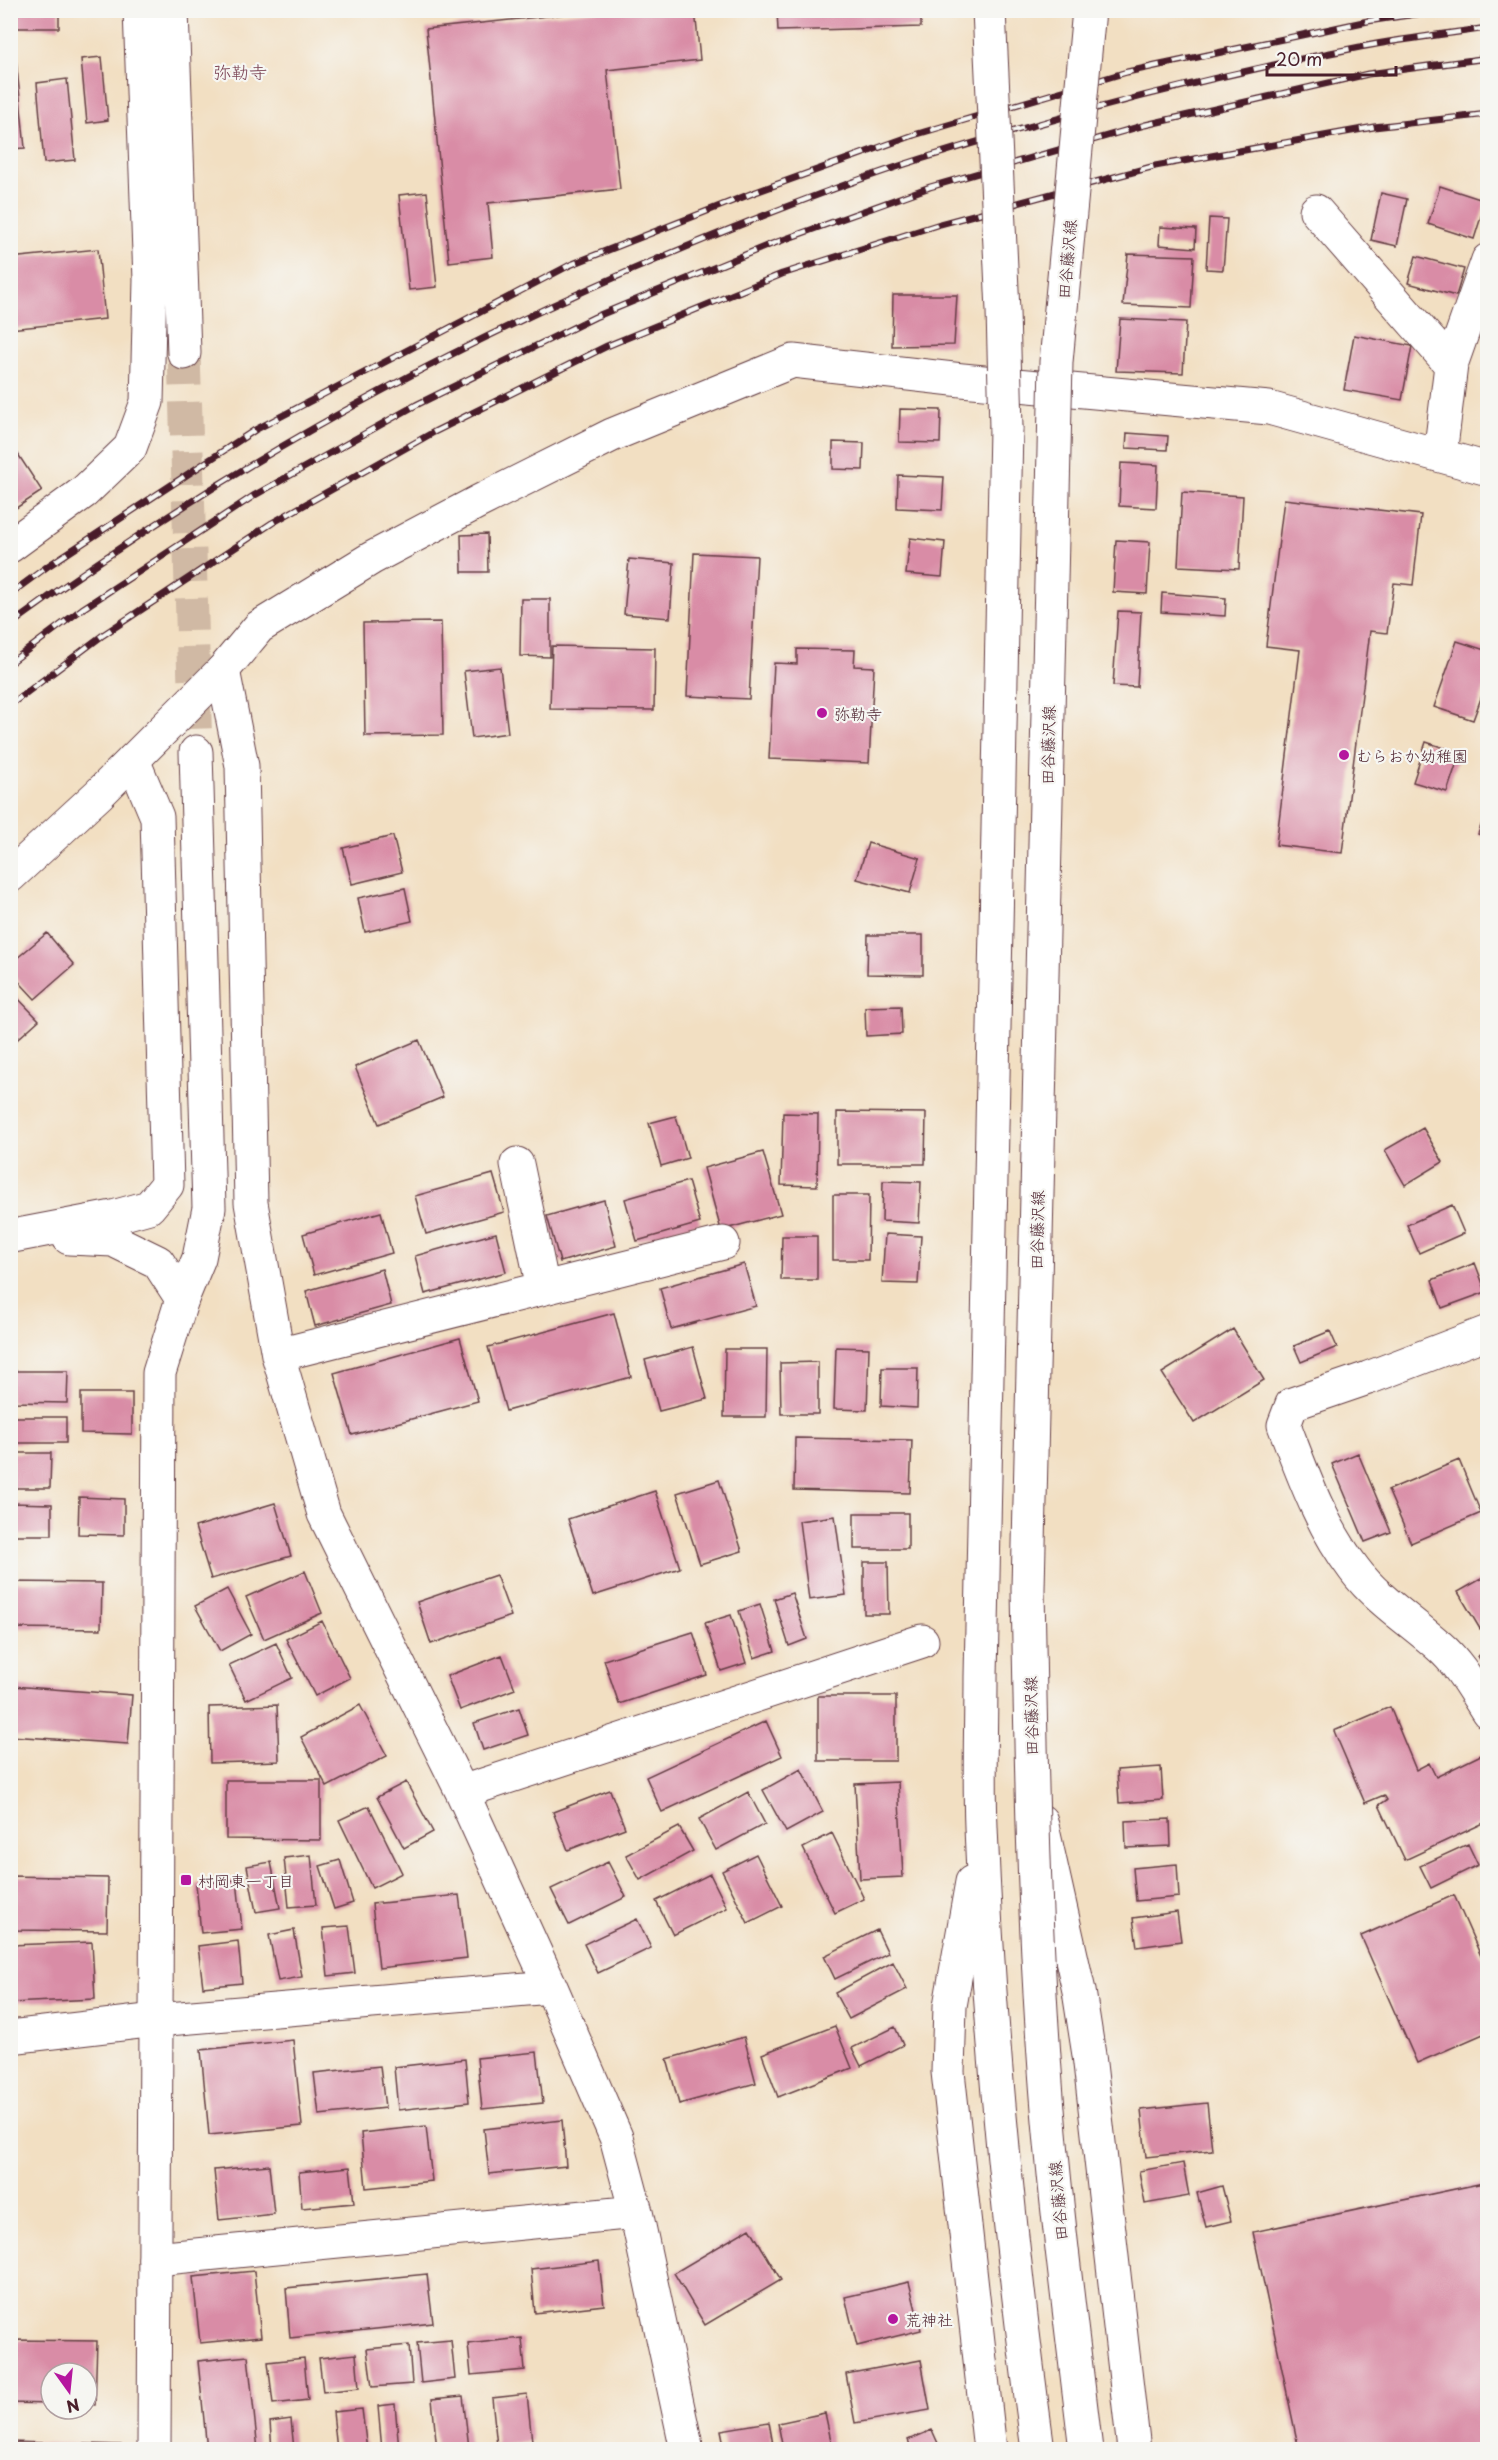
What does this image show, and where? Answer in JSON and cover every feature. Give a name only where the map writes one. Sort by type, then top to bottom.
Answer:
[{"type":"street","points":[[10,546],[84,492],[130,448],[147,402],[150,280],[140,10]]},
{"type":"street","points":[[172,10],[184,353]]},
{"type":"street","points":[[989,10],[1003,299],[1006,428],[981,1665],[981,1826],[1002,2117],[1024,2347],[1038,2450]]},
{"type":"street","name":"田谷藤沢線","points":[[1086,2450],[1063,2265],[1045,2070],[1031,1778],[1028,1589],[1056,362],[1089,10]]},
{"type":"street","points":[[1316,211],[1451,365]]},
{"type":"street","points":[[1440,455],[1451,365],[1488,260]]},
{"type":"street","points":[[10,876],[133,760],[223,670],[259,627],[372,558],[612,435],[793,361],[974,381],[1269,408],[1488,469]]},
{"type":"street","points":[[223,670],[242,766],[250,1203],[278,1355],[324,1514],[462,1792],[616,2137],[636,2212],[687,2450]]},
{"type":"street","points":[[154,2450],[159,1373],[199,1258],[209,1208],[196,752]]},
{"type":"street","points":[[12,1236],[113,1217],[149,1207],[167,1185],[157,817],[133,760]]},
{"type":"street","points":[[517,1164],[543,1288]]},
{"type":"street","points":[[12,1236],[113,1240],[158,1262],[183,1299]]},
{"type":"street","points":[[278,1355],[723,1243]]},
{"type":"street","points":[[1488,1332],[1368,1378],[1292,1404],[1284,1425],[1320,1517],[1355,1571],[1395,1610],[1440,1647],[1464,1673],[1488,1712]]},
{"type":"street","points":[[462,1792],[922,1641]]},
{"type":"street","points":[[1031,1778],[1079,1991],[1089,2055],[1134,2450]]},
{"type":"street","points":[[981,1826],[950,2006],[948,2072],[990,2450]]},
{"type":"street","points":[[10,2037],[156,2020],[551,1987]]},
{"type":"street","points":[[155,2259],[636,2212]]},
{"type":"building","points":[[10,10],[59,10],[59,28],[10,28]]},
{"type":"building","points":[[603,10],[695,10],[700,60],[607,70],[620,189],[488,203],[493,257],[449,262],[426,29]]},
{"type":"building","points":[[777,10],[921,10],[921,27],[778,31]]},
{"type":"building","points":[[10,49],[15,49],[25,148],[10,149]]},
{"type":"building","points":[[102,57],[108,120],[87,123],[81,59]]},
{"type":"building","points":[[67,79],[75,160],[44,163],[37,83]]},
{"type":"building","points":[[1440,186],[1486,201],[1474,239],[1428,224]]},
{"type":"building","points":[[427,192],[437,287],[409,290],[399,195]]},
{"type":"building","points":[[1381,193],[1407,199],[1397,246],[1371,240]]},
{"type":"building","points":[[1209,218],[1227,219],[1223,270],[1206,269]]},
{"type":"building","points":[[1160,227],[1196,229],[1195,248],[1159,245]]},
{"type":"building","points":[[98,249],[105,319],[10,329],[10,258]]},
{"type":"building","points":[[1128,254],[1194,256],[1191,308],[1123,305]]},
{"type":"building","points":[[1416,256],[1464,269],[1456,296],[1408,283]]},
{"type":"building","points":[[893,295],[957,295],[954,345],[892,346]]},
{"type":"building","points":[[1120,319],[1186,322],[1183,373],[1116,371]]},
{"type":"building","points":[[1354,335],[1412,346],[1402,400],[1344,390]]},
{"type":"building","points":[[900,409],[941,410],[940,443],[899,442]]},
{"type":"building","points":[[1127,433],[1168,436],[1167,450],[1126,448]]},
{"type":"building","points":[[833,442],[864,443],[863,470],[833,469]]},
{"type":"building","points":[[12,445],[42,491],[10,512],[10,446]]},
{"type":"building","points":[[1121,463],[1158,465],[1156,508],[1119,506]]},
{"type":"building","points":[[898,475],[944,477],[942,510],[897,508]]},
{"type":"building","points":[[1182,492],[1243,496],[1239,569],[1178,566]]},
{"type":"building","points":[[1284,499],[1421,515],[1413,585],[1394,583],[1387,633],[1370,631],[1342,853],[1276,845],[1300,650],[1266,646]]},
{"type":"building","points":[[487,534],[488,572],[462,572],[461,535]]},
{"type":"building","points":[[910,538],[945,542],[942,577],[906,574]]},
{"type":"building","points":[[1116,540],[1150,542],[1147,594],[1113,592]]},
{"type":"building","points":[[694,553],[757,556],[749,699],[687,696]]},
{"type":"building","points":[[629,559],[674,563],[670,618],[624,614]]},
{"type":"building","points":[[1162,593],[1226,598],[1225,616],[1161,612]]},
{"type":"building","points":[[521,599],[550,599],[550,657],[520,656]]},
{"type":"building","points":[[1118,611],[1141,612],[1137,687],[1113,686]]},
{"type":"building","points":[[441,622],[443,735],[365,736],[363,623]]},
{"type":"building","points":[[1457,641],[1488,651],[1488,679],[1473,720],[1434,707]]},
{"type":"building","points":[[552,646],[655,648],[654,710],[550,709]]},
{"type":"building","name":"弥勒寺","points":[[797,649],[855,650],[854,666],[874,667],[869,763],[769,759],[774,663],[797,664]]},
{"type":"building","points":[[500,667],[508,733],[472,738],[464,671]]},
{"type":"building","points":[[1426,742],[1460,753],[1447,792],[1413,782]]},
{"type":"building","points":[[1488,809],[1488,838],[1478,834]]},
{"type":"building","points":[[393,836],[402,872],[352,884],[343,848]]},
{"type":"building","points":[[868,843],[920,858],[910,893],[857,879]]},
{"type":"building","points":[[405,888],[412,921],[365,932],[358,898]]},
{"type":"building","points":[[47,933],[74,965],[35,999],[10,972],[10,964]]},
{"type":"building","points":[[868,935],[923,935],[923,975],[867,974]]},
{"type":"building","points":[[10,990],[39,1020],[10,1046]]},
{"type":"building","points":[[901,1006],[902,1034],[866,1036],[865,1007]]},
{"type":"building","points":[[419,1040],[443,1097],[379,1124],[355,1067]]},
{"type":"building","points":[[837,1112],[926,1113],[925,1164],[837,1164]]},
{"type":"building","points":[[783,1113],[818,1114],[817,1186],[781,1185]]},
{"type":"building","points":[[676,1116],[688,1158],[661,1166],[649,1123]]},
{"type":"building","points":[[1423,1128],[1443,1162],[1405,1185],[1385,1150]]},
{"type":"building","points":[[763,1152],[781,1214],[721,1230],[704,1168]]},
{"type":"building","points":[[493,1174],[504,1212],[426,1234],[415,1196]]},
{"type":"building","points":[[688,1181],[700,1223],[637,1241],[625,1199]]},
{"type":"building","points":[[883,1181],[921,1182],[919,1223],[882,1221]]},
{"type":"building","points":[[833,1195],[869,1195],[868,1260],[833,1260]]},
{"type":"building","points":[[604,1200],[616,1246],[560,1262],[547,1216]]},
{"type":"building","points":[[1452,1205],[1464,1233],[1419,1253],[1407,1225]]},
{"type":"building","points":[[381,1212],[392,1253],[314,1275],[303,1234]]},
{"type":"building","points":[[496,1233],[506,1272],[425,1294],[415,1256]]},
{"type":"building","points":[[885,1234],[921,1236],[918,1284],[882,1283]]},
{"type":"building","points":[[782,1236],[817,1236],[817,1280],[781,1280]]},
{"type":"building","points":[[1475,1263],[1486,1292],[1442,1308],[1432,1280]]},
{"type":"building","points":[[744,1264],[756,1306],[671,1329],[660,1288]]},
{"type":"building","points":[[382,1269],[391,1305],[315,1326],[306,1291]]},
{"type":"building","points":[[614,1313],[631,1377],[506,1411],[488,1347]]},
{"type":"building","points":[[1233,1329],[1264,1380],[1194,1423],[1162,1373]]},
{"type":"building","points":[[1330,1331],[1337,1347],[1301,1362],[1294,1346]]},
{"type":"building","points":[[460,1338],[478,1401],[352,1435],[334,1373]]},
{"type":"building","points":[[693,1347],[707,1399],[659,1411],[645,1360]]},
{"type":"building","points":[[836,1347],[869,1348],[867,1410],[834,1409]]},
{"type":"building","points":[[725,1349],[767,1349],[766,1417],[724,1417]]},
{"type":"building","points":[[818,1362],[818,1414],[781,1414],[780,1363]]},
{"type":"building","points":[[882,1368],[918,1368],[917,1408],[881,1406]]},
{"type":"building","points":[[10,1371],[68,1371],[67,1403],[10,1402]]},
{"type":"building","points":[[81,1393],[132,1393],[132,1434],[81,1433]]},
{"type":"building","points":[[10,1417],[66,1417],[66,1443],[10,1443]]},
{"type":"building","points":[[795,1438],[912,1440],[910,1493],[794,1490]]},
{"type":"building","points":[[10,1453],[51,1453],[50,1488],[10,1488]]},
{"type":"building","points":[[1358,1453],[1391,1532],[1365,1542],[1332,1464]]},
{"type":"building","points":[[1459,1460],[1481,1513],[1411,1543],[1388,1490]]},
{"type":"building","points":[[719,1480],[742,1551],[700,1564],[677,1493]]},
{"type":"building","points":[[655,1491],[680,1568],[593,1596],[568,1519]]},
{"type":"building","points":[[79,1497],[124,1499],[124,1535],[78,1534]]},
{"type":"building","points":[[10,1503],[52,1504],[52,1535],[10,1535]]},
{"type":"building","points":[[275,1503],[291,1556],[211,1579],[195,1527]]},
{"type":"building","points":[[854,1513],[908,1513],[908,1549],[854,1549]]},
{"type":"building","points":[[835,1516],[846,1595],[809,1600],[799,1521]]},
{"type":"building","points":[[864,1562],[888,1562],[889,1614],[864,1614]]},
{"type":"building","points":[[305,1571],[322,1613],[264,1639],[246,1597]]},
{"type":"building","points":[[496,1575],[511,1616],[431,1644],[417,1602]]},
{"type":"building","points":[[1488,1575],[1488,1624],[1480,1629],[1458,1592]]},
{"type":"building","points":[[10,1582],[102,1583],[101,1629],[10,1628]]},
{"type":"building","points":[[227,1589],[251,1634],[220,1651],[195,1606]]},
{"type":"building","points":[[792,1593],[807,1639],[789,1646],[774,1599]]},
{"type":"building","points":[[760,1604],[775,1651],[754,1658],[739,1611]]},
{"type":"building","points":[[731,1615],[746,1663],[721,1671],[705,1623]]},
{"type":"building","points":[[322,1621],[350,1678],[315,1696],[286,1639]]},
{"type":"building","points":[[693,1632],[707,1675],[619,1704],[604,1660]]},
{"type":"building","points":[[276,1643],[292,1678],[246,1700],[229,1665]]},
{"type":"building","points":[[1488,1650],[1488,1672],[1478,1656]]},
{"type":"building","points":[[502,1655],[515,1689],[460,1710],[447,1676]]},
{"type":"building","points":[[12,1686],[132,1695],[128,1744],[10,1736]]},
{"type":"building","points":[[818,1696],[896,1696],[896,1761],[818,1761]]},
{"type":"building","points":[[277,1705],[279,1761],[210,1763],[209,1707]]},
{"type":"building","points":[[360,1705],[387,1756],[327,1787],[301,1737]]},
{"type":"building","points":[[1390,1707],[1416,1770],[1429,1763],[1436,1777],[1485,1753],[1488,1758],[1488,1821],[1405,1860],[1379,1805],[1387,1800],[1384,1795],[1365,1803],[1334,1731]]},
{"type":"building","points":[[519,1708],[528,1735],[483,1750],[474,1723]]},
{"type":"building","points":[[766,1721],[782,1756],[662,1812],[646,1777]]},
{"type":"building","points":[[1161,1767],[1163,1800],[1119,1803],[1117,1770]]},
{"type":"building","points":[[801,1769],[823,1812],[786,1832],[763,1790]]},
{"type":"building","points":[[226,1780],[321,1780],[321,1840],[226,1839]]},
{"type":"building","points":[[406,1782],[433,1832],[404,1848],[377,1797]]},
{"type":"building","points":[[898,1782],[903,1877],[860,1879],[855,1784]]},
{"type":"building","points":[[610,1790],[625,1828],[568,1850],[553,1812]]},
{"type":"building","points":[[748,1792],[765,1824],[716,1850],[699,1819]]},
{"type":"building","points":[[369,1806],[402,1873],[372,1888],[339,1820]]},
{"type":"building","points":[[1170,1819],[1171,1846],[1126,1848],[1125,1821]]},
{"type":"building","points":[[679,1827],[693,1851],[640,1880],[626,1855]]},
{"type":"building","points":[[832,1833],[864,1899],[835,1913],[803,1848]]},
{"type":"building","points":[[1468,1844],[1478,1865],[1431,1888],[1420,1866]]},
{"type":"building","points":[[756,1854],[782,1906],[748,1923],[722,1871]]},
{"type":"building","points":[[311,1855],[316,1905],[289,1907],[284,1858]]},
{"type":"building","points":[[340,1860],[353,1903],[334,1909],[320,1866]]},
{"type":"building","points":[[271,1862],[280,1908],[256,1912],[247,1866]]},
{"type":"building","points":[[608,1862],[626,1897],[569,1925],[551,1889]]},
{"type":"building","points":[[1177,1864],[1179,1897],[1136,1901],[1133,1868]]},
{"type":"building","points":[[710,1874],[727,1908],[673,1935],[656,1901]]},
{"type":"building","points":[[10,1876],[108,1878],[107,1931],[10,1930]]},
{"type":"building","points":[[237,1880],[242,1929],[201,1933],[196,1884]]},
{"type":"building","points":[[459,1895],[467,1958],[379,1968],[372,1904]]},
{"type":"building","points":[[1454,1895],[1488,1972],[1488,2032],[1417,2063],[1361,1936]]},
{"type":"building","points":[[1177,1912],[1181,1941],[1137,1947],[1133,1918]]},
{"type":"building","points":[[637,1919],[651,1948],[598,1973],[584,1944]]},
{"type":"building","points":[[349,1926],[355,1973],[328,1976],[323,1928]]},
{"type":"building","points":[[294,1930],[302,1977],[278,1981],[269,1935]]},
{"type":"building","points":[[877,1930],[888,1953],[835,1979],[824,1956]]},
{"type":"building","points":[[238,1941],[242,1983],[203,1987],[198,1946]]},
{"type":"building","points":[[92,1942],[95,1999],[10,2003],[10,1945]]},
{"type":"building","points":[[893,1962],[907,1989],[849,2019],[835,1993]]},
{"type":"building","points":[[835,2026],[852,2068],[778,2097],[762,2054]]},
{"type":"building","points":[[895,2027],[903,2045],[861,2066],[852,2048]]},
{"type":"building","points":[[744,2037],[756,2083],[679,2104],[667,2059]]},
{"type":"building","points":[[293,2040],[302,2126],[209,2135],[201,2050]]},
{"type":"building","points":[[537,2052],[543,2103],[482,2109],[477,2058]]},
{"type":"building","points":[[465,2059],[469,2102],[398,2110],[394,2067]]},
{"type":"building","points":[[380,2066],[385,2108],[319,2115],[314,2073]]},
{"type":"building","points":[[1207,2103],[1212,2150],[1146,2157],[1141,2110]]},
{"type":"building","points":[[562,2120],[566,2166],[489,2174],[484,2129]]},
{"type":"building","points":[[426,2126],[432,2181],[366,2188],[361,2133]]},
{"type":"building","points":[[1183,2163],[1189,2196],[1145,2204],[1139,2171]]},
{"type":"building","points":[[269,2165],[274,2214],[219,2220],[214,2170]]},
{"type":"building","points":[[350,2167],[354,2203],[302,2208],[299,2172]]},
{"type":"building","points":[[1488,2182],[1488,2450],[1299,2450],[1253,2232]]},
{"type":"building","points":[[1222,2186],[1231,2221],[1206,2227],[1197,2193]]},
{"type":"building","points":[[750,2228],[781,2280],[705,2325],[674,2273]]},
{"type":"building","points":[[599,2261],[604,2305],[535,2313],[531,2269]]},
{"type":"building","points":[[254,2271],[261,2337],[200,2343],[193,2277]]},
{"type":"building","points":[[427,2274],[433,2323],[290,2338],[286,2288]]},
{"type":"building","points":[[909,2282],[921,2330],[857,2346],[845,2297]]},
{"type":"building","points":[[522,2338],[525,2370],[471,2375],[468,2344]]},
{"type":"building","points":[[10,2340],[97,2341],[96,2361],[39,2361],[39,2404],[10,2403]]},
{"type":"building","points":[[451,2340],[455,2379],[421,2383],[417,2343]]},
{"type":"building","points":[[409,2345],[412,2384],[372,2387],[367,2349]]},
{"type":"building","points":[[356,2354],[359,2388],[323,2392],[319,2358]]},
{"type":"building","points":[[248,2356],[258,2450],[207,2450],[198,2361]]},
{"type":"building","points":[[304,2358],[308,2400],[273,2404],[268,2362]]},
{"type":"building","points":[[921,2360],[930,2410],[855,2423],[846,2374]]},
{"type":"building","points":[[527,2394],[532,2442],[497,2446],[492,2398]]},
{"type":"building","points":[[463,2396],[469,2448],[437,2450],[432,2399]]},
{"type":"building","points":[[395,2404],[399,2450],[382,2450],[378,2406]]},
{"type":"building","points":[[362,2409],[367,2450],[337,2450],[333,2412]]},
{"type":"building","points":[[825,2413],[833,2450],[783,2450],[778,2423]]},
{"type":"building","points":[[291,2419],[294,2450],[272,2450],[270,2422]]},
{"type":"building","points":[[769,2422],[774,2450],[725,2450],[721,2430]]},
{"type":"building","points":[[932,2430],[941,2450],[912,2450],[908,2440]]},
{"type":"building","points":[[10,2442],[121,2445],[121,2450],[10,2450]]},
{"type":"tunnel","points":[[184,353],[196,752]]},
{"type":"railway","points":[[10,594],[48,566],[255,430],[570,265],[753,193],[914,135],[1127,72],[1368,21],[1443,10]]},
{"type":"railway","points":[[10,625],[88,569],[169,516],[250,465],[333,417],[504,329],[679,250],[890,169],[1029,127],[1249,70],[1360,47],[1488,28]]},
{"type":"railway","points":[[10,663],[82,609],[255,495],[416,405],[595,317],[769,245],[930,187],[1145,125],[1368,74],[1488,58]]},
{"type":"railway","points":[[10,705],[103,635],[272,523],[434,432],[607,346],[782,274],[940,224],[1155,166],[1374,127],[1488,114]]},
{"type":"place","name":"弥勒寺","points":[[822,713]]},
{"type":"place","name":"むらおか幼稚園","points":[[1344,755]]},
{"type":"place","name":"村岡東一丁目","points":[[186,1880]]},
{"type":"place","name":"荒神社","points":[[893,2319]]},
{"type":"district","name":"弥勒寺","points":[[240,71]]}]
